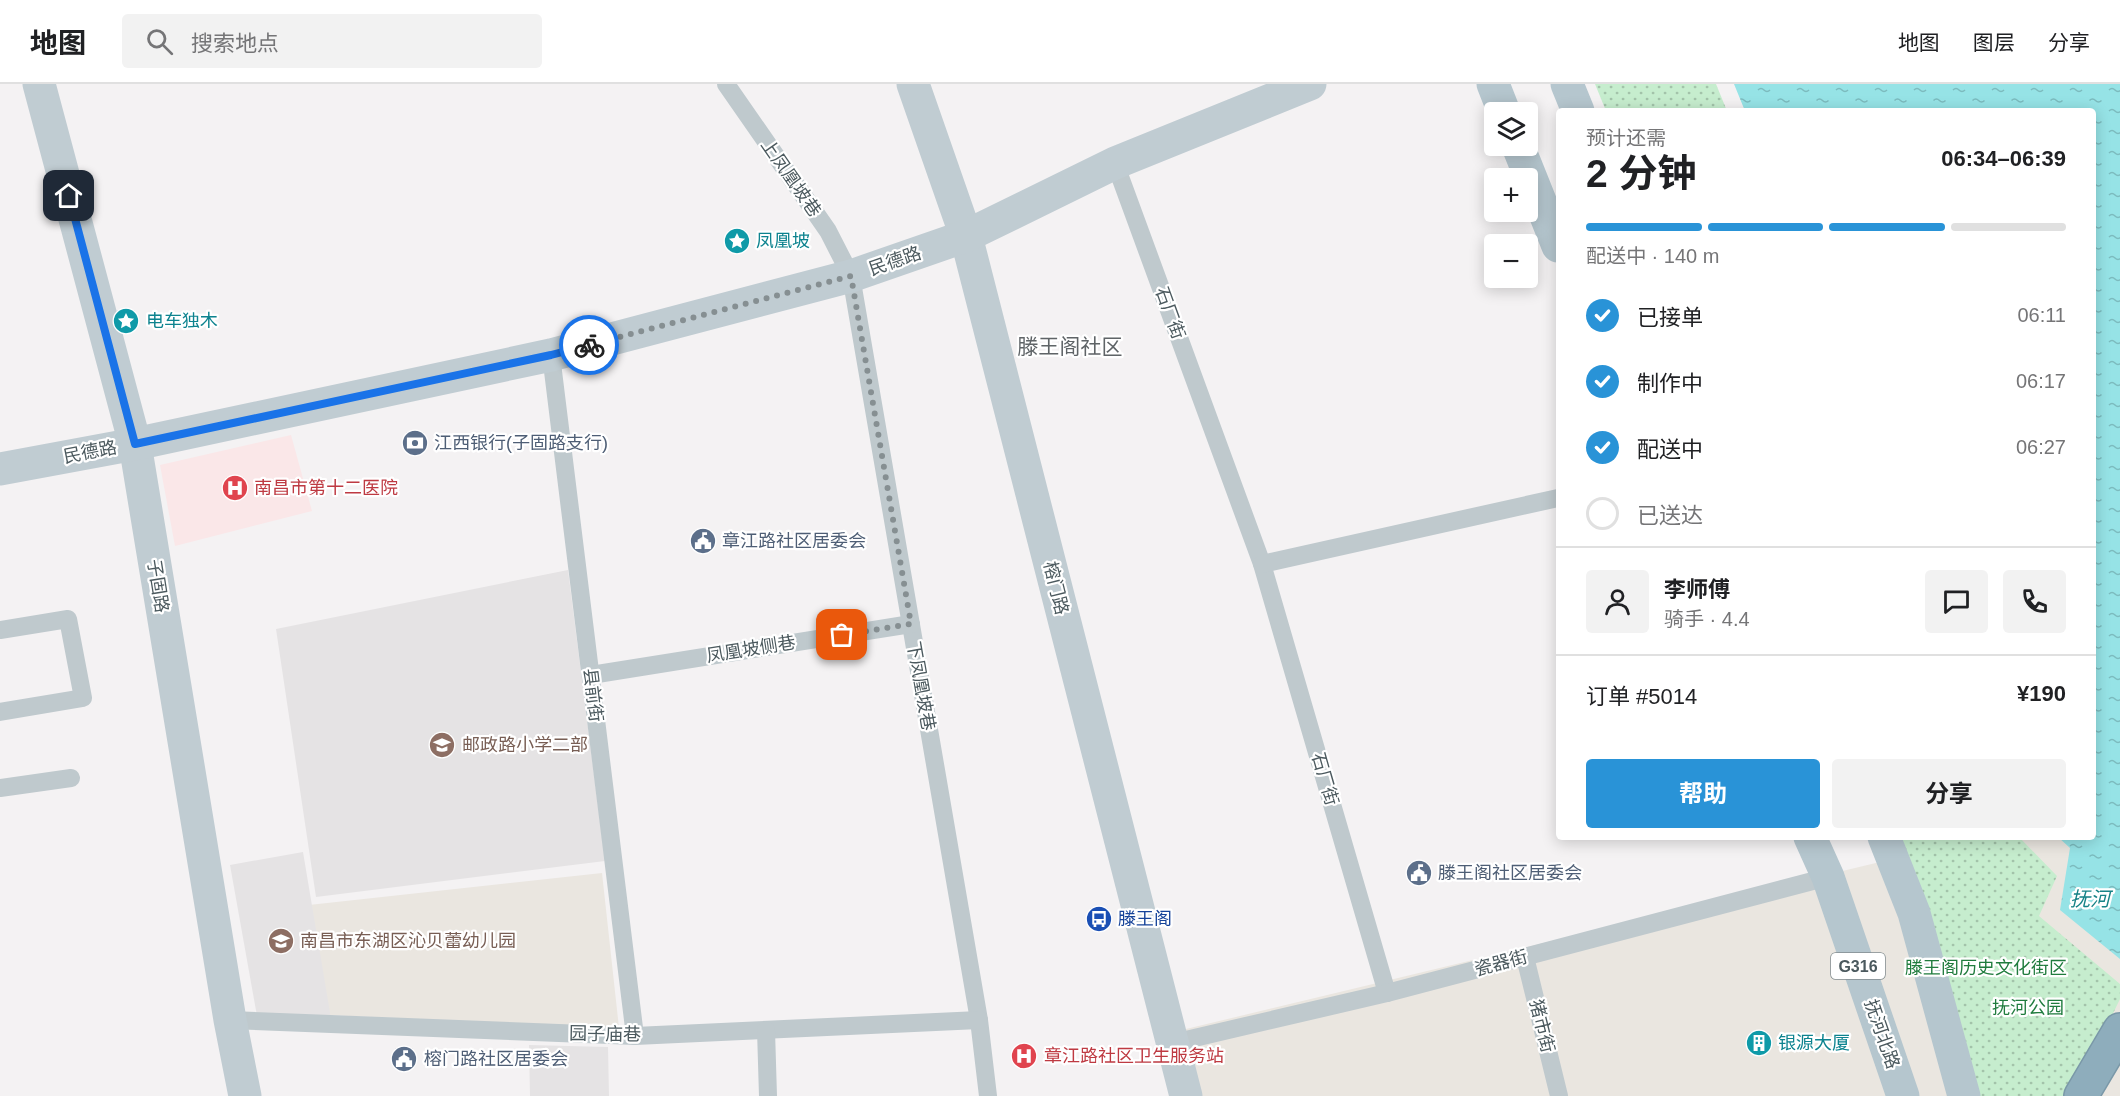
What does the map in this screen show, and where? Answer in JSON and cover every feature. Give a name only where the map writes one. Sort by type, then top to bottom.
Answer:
[{"type":"highway","points":[[2081,1096],[2120,1030]]},
{"type":"main road","points":[[1493,84],[1500,102]]},
{"type":"main road","points":[[1567,84],[1577,108]]},
{"type":"main road","points":[[1522,156],[1556,241]]},
{"type":"main road","name":"抚河北路","points":[[1811,840],[1828,877],[1903,1096]]},
{"type":"main road","points":[[1885,840],[1914,913],[1964,1096]]},
{"type":"street","name":"子固路","points":[[39,84],[135,444],[230,1020],[245,1096]]},
{"type":"street","name":"榕门路","points":[[913,84],[966,236],[1186,1096]]},
{"type":"street","name":"民德路","points":[[0,469],[135,444],[551,355],[851,276],[966,236],[1115,163],[1310,84]]},
{"type":"lane","name":"上凤凰坡巷","points":[[726,84],[828,231],[851,276]]},
{"type":"lane","name":"石厂街","points":[[1115,163],[1262,564],[1387,993]]},
{"type":"lane","name":"下凤凰坡巷","points":[[851,276],[979,1020],[988,1096]]},
{"type":"lane","name":"县前街","points":[[551,355],[635,1036]]},
{"type":"lane","points":[[1262,564],[1556,498]]},
{"type":"lane","points":[[0,630],[68,619],[83,698],[0,712]]},
{"type":"lane","name":"凤凰坡侧巷","points":[[591,675],[911,624]]},
{"type":"lane","points":[[0,788],[71,778]]},
{"type":"lane","name":"瓷器街","points":[[1173,1043],[1387,993],[1828,877]]},
{"type":"lane","name":"猪市街","points":[[1525,957],[1559,1096]]},
{"type":"lane","name":"园子庙巷","points":[[230,1020],[635,1036],[979,1020]]},
{"type":"lane","points":[[766,1029],[768,1096]]},
{"type":"shaded area","name":"南昌市第十二医院","points":[[291,435],[312,511],[175,546],[160,465]]},
{"type":"shaded area","name":"邮政路小学二部","points":[[568,570],[605,861],[316,897],[276,629]]},
{"type":"shaded area","name":"滕王阁历史文化街区","points":[[2120,825],[2120,1096],[1177,1096],[1161,1035],[1972,840],[2096,840],[2096,835]]},
{"type":"shaded area","name":"南昌市东湖区沁贝蕾幼儿园","points":[[303,852],[331,1019],[257,1016],[230,865]]},
{"type":"shaded area","points":[[602,873],[619,1028],[260,1012],[244,912]]},
{"type":"shaded area","points":[[529,1045],[608,1047],[609,1096],[530,1096]]},
{"type":"green space","points":[[1595,84],[1716,84],[1726,108],[1605,108]]},
{"type":"green space","name":"抚河公园","points":[[1881,840],[2022,840],[2057,876],[2039,916],[2120,984],[2120,999],[2073,1096],[1978,1096]]},
{"type":"water","name":"抚河","points":[[1734,84],[2120,84],[2120,959],[2060,910],[2070,848],[2061,840],[2096,840],[2096,108],[1744,108]]},
{"type":"way so far","points":[[589,345],[851,276],[911,624],[842,635]]},
{"type":"place","name":"凤凰坡","points":[[737,241]]},
{"type":"place","name":"电车独木","points":[[126,321]]},
{"type":"place","name":"江西银行(子固路支行)","points":[[415,443]]},
{"type":"place","name":"南昌市第十二医院","points":[[235,488]]},
{"type":"place","name":"章江路社区居委会","points":[[703,541]]},
{"type":"place","name":"邮政路小学二部","points":[[442,745]]},
{"type":"place","name":"滕王阁社区居委会","points":[[1419,873]]},
{"type":"place","name":"滕王阁","points":[[1099,919]]},
{"type":"place","name":"南昌市东湖区沁贝蕾幼儿园","points":[[281,941]]},
{"type":"place","name":"银源大厦","points":[[1759,1043]]},
{"type":"place","name":"章江路社区卫生服务站","points":[[1024,1056]]},
{"type":"place","name":"榕门路社区居委会","points":[[404,1059]]},
{"type":"district","name":"滕王阁社区","points":[[1070,346]]},
{"type":"route","points":[[69,196],[135,444],[589,345]]}]
